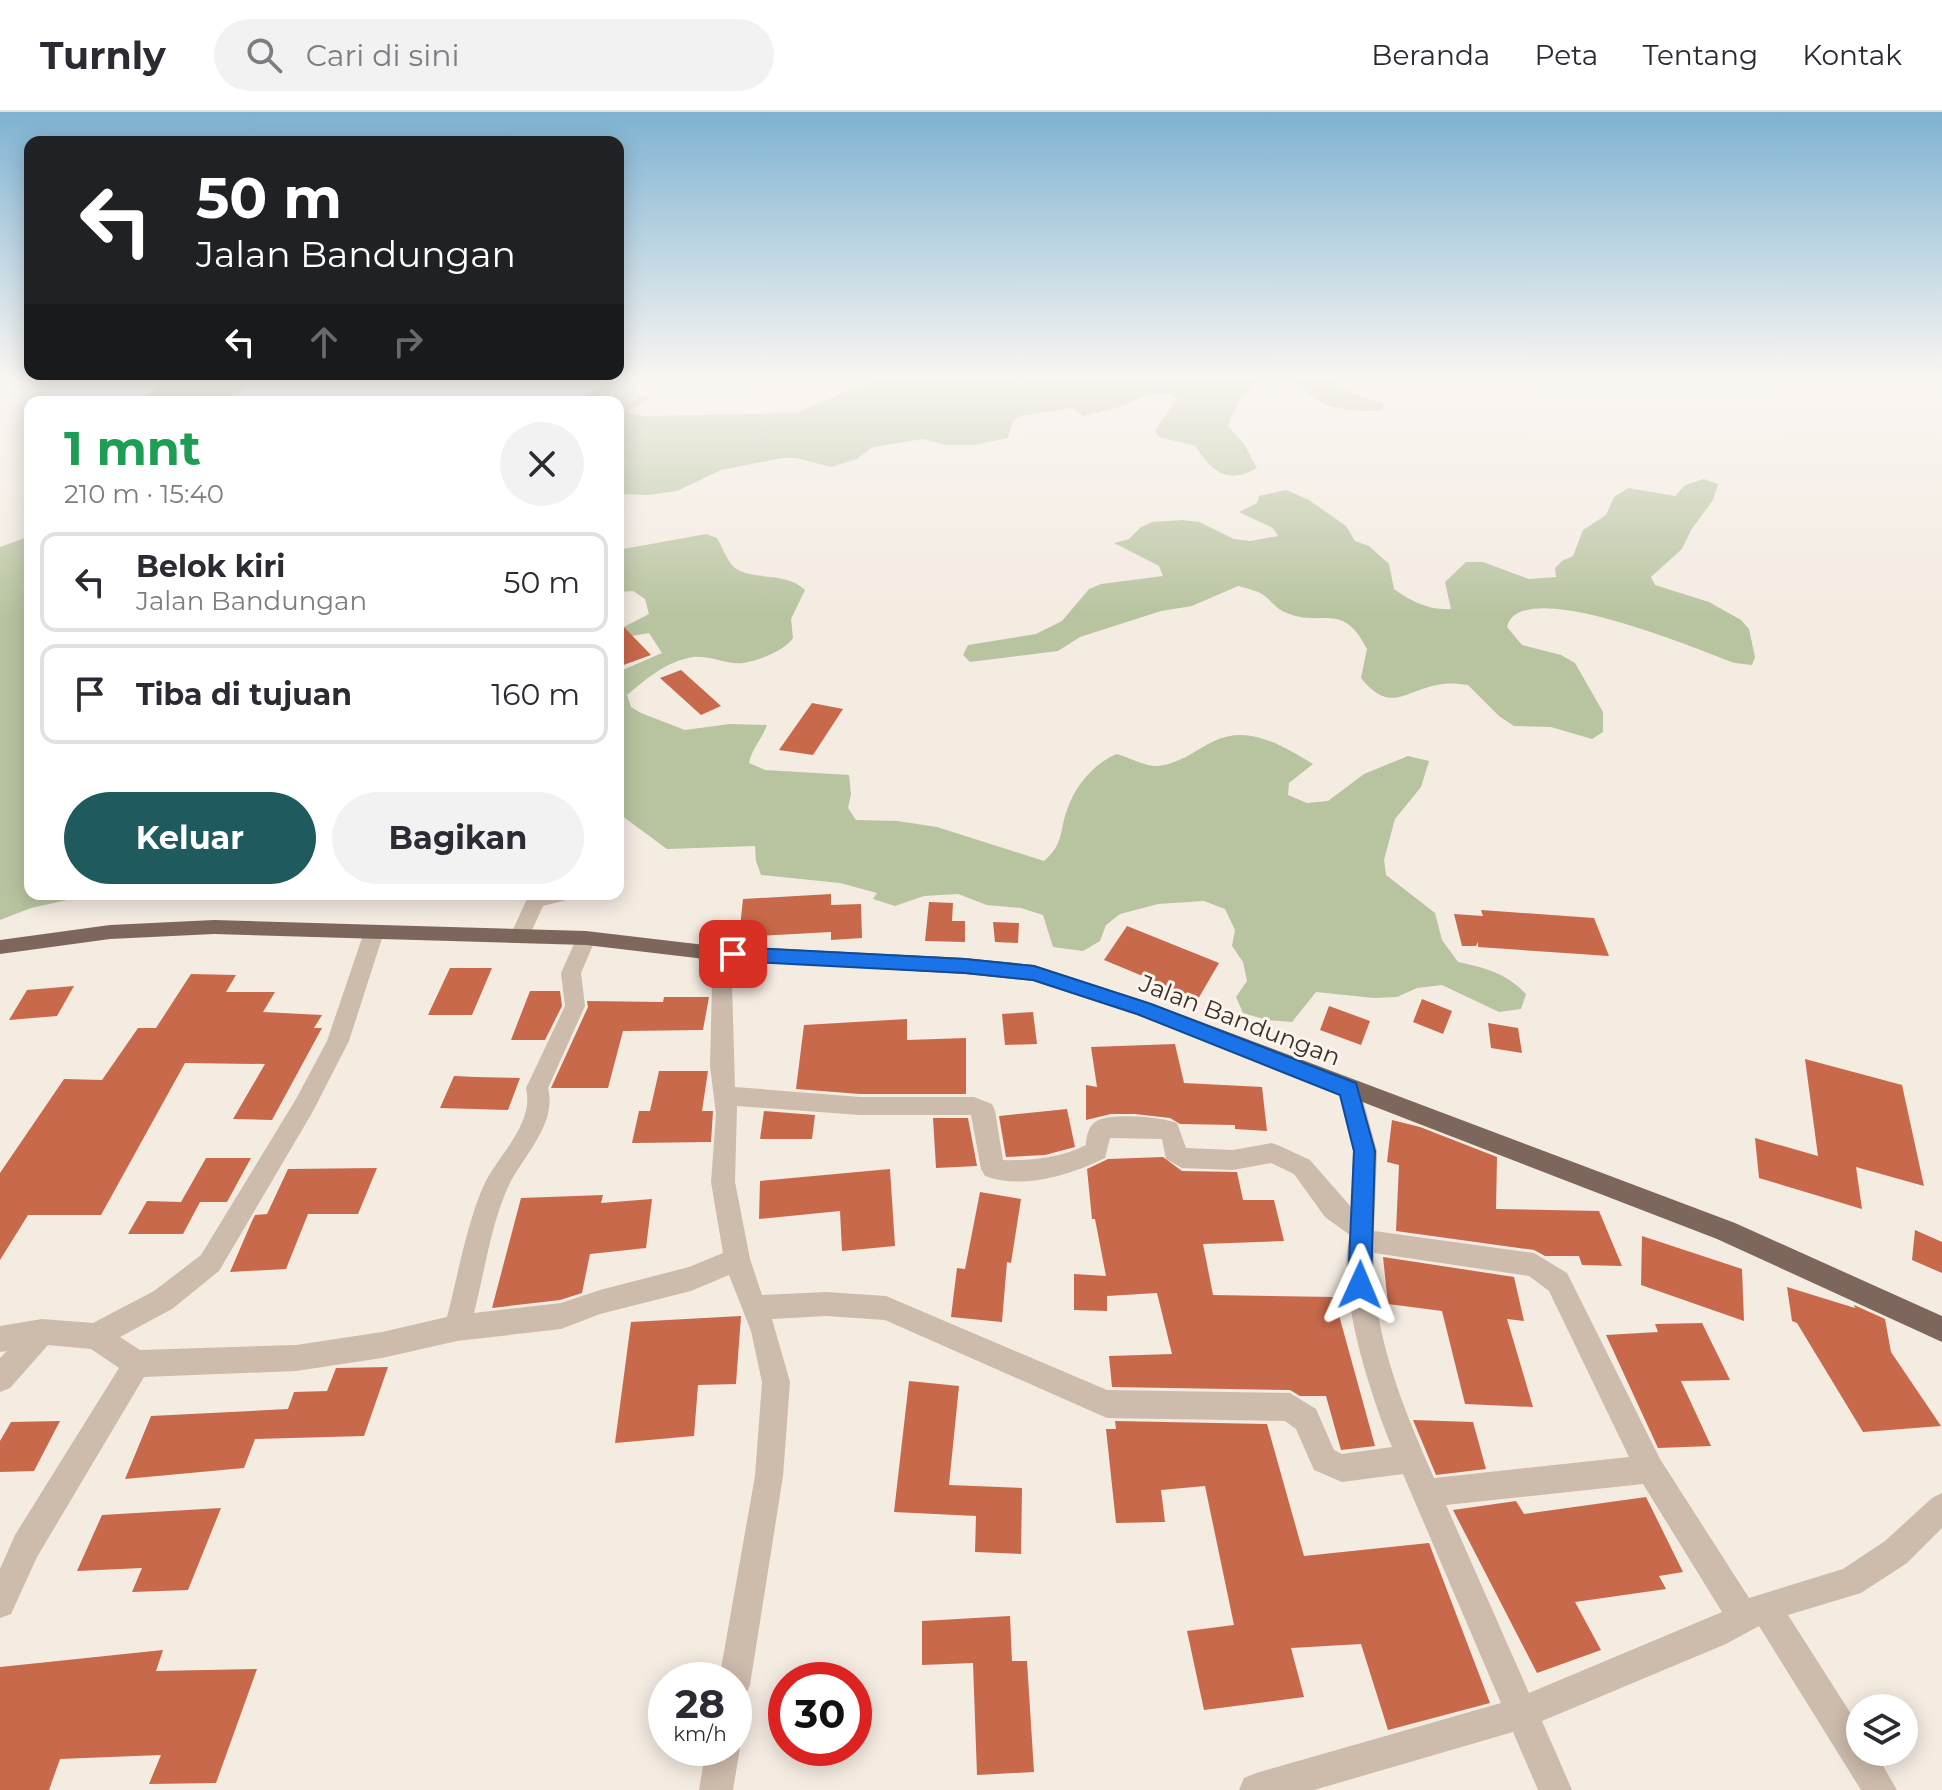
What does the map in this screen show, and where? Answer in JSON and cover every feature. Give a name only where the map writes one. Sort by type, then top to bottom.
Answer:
[{"type":"main road","name":"Jalan Bandungan","points":[[0,947],[110,932],[214,927],[586,938],[705,952],[965,966],[1034,973],[1144,1009],[1726,1231],[1942,1329]]},
{"type":"street","points":[[520,936],[536,901],[540,900]]},
{"type":"street","points":[[95,1336],[163,1300],[210,1263],[304,1106],[338,1041],[374,932]]},
{"type":"street","points":[[457,1328],[494,1190],[533,1125],[540,1100],[537,1088],[575,1006],[571,973],[586,938]]},
{"type":"street","points":[[705,952],[722,984],[720,1022],[727,1136],[723,1182],[737,1259],[764,1331],[776,1382],[769,1476],[738,1662]]},
{"type":"street","points":[[1349,1089],[1365,1151],[1360,1285],[1369,1339],[1391,1409],[1555,1790]]},
{"type":"street","points":[[725,1096],[860,1106],[974,1106],[984,1111],[993,1169],[1007,1172],[1081,1161],[1097,1151],[1098,1136],[1103,1129],[1122,1126],[1169,1130],[1174,1152],[1182,1158],[1233,1160],[1272,1153],[1302,1167],[1334,1209],[1361,1234],[1534,1265],[1558,1282],[1650,1469],[1880,1790]]},
{"type":"street","points":[[0,1339],[42,1332],[95,1336],[137,1364],[296,1358],[382,1345],[457,1328],[561,1316],[600,1302],[691,1279],[737,1259]]},
{"type":"street","points":[[754,1308],[826,1304],[886,1308],[1107,1404],[1290,1407],[1306,1419],[1324,1460],[1342,1468],[1412,1459]]},
{"type":"street","points":[[0,1378],[42,1332]]},
{"type":"street","points":[[0,1603],[26,1546],[137,1364]]},
{"type":"street","points":[[1426,1493],[1650,1469]]},
{"type":"street","points":[[1256,1790],[1521,1713],[1715,1633],[1754,1612],[1850,1582],[1896,1552],[1942,1508]]},
{"type":"street","points":[[716,1790],[720,1766]]},
{"type":"green space","points":[[624,457],[859,457],[831,467],[796,458],[782,458],[721,470],[677,491],[624,494]]},
{"type":"green space","points":[[1204,457],[1251,457],[1257,468],[1247,473],[1229,475]]},
{"type":"green space","points":[[1704,479],[1718,484],[1713,500],[1691,530],[1682,549],[1651,577],[1655,585],[1709,602],[1741,620],[1749,629],[1755,657],[1752,665],[1735,663],[1651,632],[1576,611],[1543,608],[1519,613],[1507,627],[1522,645],[1561,655],[1575,663],[1603,712],[1603,732],[1592,739],[1551,727],[1514,726],[1499,716],[1468,685],[1442,684],[1390,698],[1381,695],[1361,678],[1367,649],[1349,625],[1331,618],[1299,617],[1287,613],[1262,594],[1238,586],[1192,606],[1161,611],[1080,637],[1058,651],[970,662],[963,655],[968,645],[1036,634],[1062,621],[1089,589],[1101,584],[1163,576],[1159,566],[1114,543],[1129,539],[1141,527],[1152,522],[1199,522],[1234,539],[1250,541],[1278,536],[1273,528],[1239,512],[1257,503],[1259,496],[1286,490],[1309,500],[1346,526],[1355,541],[1369,546],[1389,564],[1394,589],[1421,604],[1451,609],[1445,582],[1466,562],[1483,562],[1529,579],[1556,577],[1555,568],[1573,556],[1583,530],[1606,515],[1614,497],[1628,488],[1675,496],[1685,485]]},
{"type":"green space","points":[[706,534],[717,538],[733,566],[740,571],[788,580],[805,590],[791,619],[793,638],[778,651],[750,662],[737,663],[706,657],[683,659],[649,677],[627,695],[631,707],[685,730],[730,724],[767,725],[749,763],[765,770],[849,775],[851,794],[848,808],[856,820],[897,821],[937,827],[1044,861],[1058,843],[1067,810],[1080,784],[1093,769],[1117,754],[1158,766],[1181,759],[1227,736],[1265,739],[1313,764],[1289,783],[1288,795],[1307,803],[1328,801],[1364,774],[1408,756],[1429,761],[1421,787],[1395,819],[1384,860],[1386,875],[1435,913],[1442,940],[1458,962],[1495,972],[1526,994],[1521,1009],[1499,1012],[1442,985],[1417,988],[1397,997],[1374,998],[1316,992],[1292,1022],[1267,1020],[1243,1013],[1236,997],[1247,981],[1243,962],[1232,946],[1235,930],[1225,909],[1204,901],[1158,904],[1120,914],[1106,925],[1100,941],[1083,951],[1053,947],[1043,915],[1021,908],[987,905],[958,894],[924,896],[895,906],[873,899],[877,893],[840,883],[761,875],[755,846],[667,849],[624,817],[624,669],[662,653],[649,633],[624,635],[624,627],[649,614],[645,599],[633,591],[624,592],[624,549]]},
{"type":"green space","points":[[24,538],[24,900],[67,900],[31,908],[0,920],[0,547]]},
{"type":"building","points":[[624,627],[651,655],[624,665]]},
{"type":"building","points":[[681,670],[721,706],[701,715],[660,678]]},
{"type":"building","points":[[812,703],[843,709],[813,755],[779,750]]},
{"type":"building","points":[[831,894],[831,905],[861,904],[862,938],[831,940],[831,932],[739,937],[743,899]]},
{"type":"building","points":[[929,902],[953,903],[952,921],[965,921],[965,942],[925,941]]},
{"type":"building","points":[[1481,910],[1594,918],[1609,956],[1478,947],[1478,942],[1476,946],[1462,946],[1454,914],[1483,916]]},
{"type":"building","points":[[993,922],[1019,923],[1018,943],[995,942]]},
{"type":"building","points":[[1127,926],[1219,963],[1198,999],[1104,960]]},
{"type":"building","points":[[450,968],[492,968],[472,1015],[428,1015]]},
{"type":"building","points":[[191,974],[236,975],[226,992],[275,992],[263,1012],[322,1015],[314,1028],[322,1028],[272,1120],[233,1119],[265,1064],[185,1063],[101,1215],[28,1215],[0,1260],[0,1173],[64,1079],[102,1080],[138,1028],[156,1028]]},
{"type":"building","points":[[74,986],[57,1016],[9,1020],[27,990]]},
{"type":"building","points":[[530,991],[560,991],[562,1006],[545,1040],[511,1040]]},
{"type":"building","points":[[664,997],[709,997],[703,1030],[623,1031],[608,1088],[551,1088],[588,1007],[587,1001],[663,1002]]},
{"type":"building","points":[[1422,999],[1452,1011],[1443,1034],[1413,1022]]},
{"type":"building","points":[[1329,1006],[1370,1021],[1361,1045],[1320,1030]]},
{"type":"building","points":[[1033,1012],[1037,1044],[1005,1045],[1002,1014]]},
{"type":"building","points":[[907,1019],[907,1040],[966,1038],[966,1094],[860,1094],[796,1089],[804,1025]]},
{"type":"building","points":[[1488,1023],[1518,1028],[1522,1053],[1491,1048]]},
{"type":"building","points":[[1175,1044],[1184,1083],[1262,1087],[1267,1131],[1235,1129],[1235,1125],[1180,1124],[1170,1118],[1135,1114],[1111,1114],[1086,1120],[1086,1085],[1097,1087],[1091,1047]]},
{"type":"building","points":[[1805,1059],[1902,1085],[1924,1186],[1856,1167],[1862,1209],[1759,1178],[1755,1138],[1818,1156]]},
{"type":"building","points":[[659,1071],[708,1071],[702,1111],[713,1111],[711,1142],[632,1143],[639,1111],[650,1111]]},
{"type":"building","points":[[454,1076],[520,1078],[508,1110],[440,1108]]},
{"type":"building","points":[[1067,1109],[1075,1147],[1045,1155],[1006,1157],[999,1116]]},
{"type":"building","points":[[764,1111],[815,1115],[812,1139],[760,1139]]},
{"type":"building","points":[[933,1118],[968,1118],[977,1166],[936,1168]]},
{"type":"building","points":[[1392,1120],[1420,1127],[1497,1157],[1496,1209],[1599,1211],[1622,1266],[1582,1265],[1579,1256],[1545,1256],[1534,1250],[1396,1231],[1399,1165],[1387,1162]]},
{"type":"building","points":[[1163,1157],[1182,1171],[1237,1172],[1243,1200],[1274,1200],[1284,1241],[1203,1244],[1213,1295],[1334,1297],[1375,1446],[1341,1450],[1326,1396],[1300,1396],[1290,1390],[1112,1387],[1109,1356],[1172,1354],[1157,1293],[1107,1296],[1107,1311],[1074,1310],[1074,1274],[1106,1276],[1095,1219],[1092,1219],[1087,1169],[1108,1159]]},
{"type":"building","points":[[206,1158],[251,1158],[227,1202],[200,1202],[183,1234],[128,1234],[147,1201],[181,1202]]},
{"type":"building","points":[[377,1168],[358,1214],[308,1214],[286,1269],[230,1272],[255,1215],[267,1214],[288,1169]]},
{"type":"building","points":[[890,1169],[895,1246],[842,1251],[840,1211],[759,1219],[760,1181]]},
{"type":"building","points":[[980,1192],[1021,1199],[1011,1263],[1007,1262],[1002,1322],[951,1317],[957,1268],[965,1269]]},
{"type":"building","points":[[603,1195],[601,1203],[652,1199],[646,1248],[590,1254],[582,1293],[560,1300],[492,1308],[521,1198]]},
{"type":"building","points":[[1915,1230],[1942,1242],[1942,1273],[1912,1260]]},
{"type":"building","points":[[1642,1236],[1742,1269],[1744,1321],[1641,1285]]},
{"type":"building","points":[[1383,1257],[1514,1277],[1524,1321],[1507,1319],[1533,1407],[1465,1404],[1442,1311],[1388,1304]]},
{"type":"building","points":[[1787,1287],[1855,1308],[1854,1305],[1885,1319],[1891,1352],[1941,1426],[1863,1432],[1797,1323],[1792,1321]]},
{"type":"building","points":[[741,1316],[736,1384],[698,1385],[694,1436],[615,1443],[631,1322]]},
{"type":"building","points":[[1702,1323],[1730,1380],[1681,1381],[1711,1446],[1658,1448],[1606,1335],[1658,1332],[1655,1324]]},
{"type":"building","points":[[388,1367],[364,1436],[255,1439],[244,1468],[125,1479],[151,1416],[288,1409],[294,1392],[327,1391],[336,1368]]},
{"type":"building","points":[[909,1381],[959,1386],[949,1485],[1022,1488],[1021,1554],[975,1552],[976,1516],[894,1512]]},
{"type":"building","points":[[1413,1420],[1473,1422],[1486,1469],[1436,1475]]},
{"type":"building","points":[[60,1421],[34,1471],[0,1472],[0,1441],[11,1422]]},
{"type":"building","points":[[1115,1421],[1267,1424],[1304,1556],[1429,1543],[1490,1703],[1388,1730],[1361,1644],[1291,1648],[1304,1697],[1204,1710],[1187,1631],[1234,1625],[1205,1486],[1161,1490],[1165,1522],[1116,1523],[1106,1429],[1116,1429]]},
{"type":"building","points":[[1646,1497],[1683,1572],[1659,1576],[1666,1589],[1575,1602],[1601,1650],[1537,1673],[1453,1510],[1516,1501],[1524,1514]]},
{"type":"building","points":[[221,1508],[188,1590],[132,1592],[142,1568],[77,1571],[102,1515]]},
{"type":"building","points":[[1010,1616],[1012,1661],[1027,1661],[1034,1772],[977,1775],[973,1663],[922,1665],[922,1621]]},
{"type":"building","points":[[163,1650],[156,1671],[257,1669],[216,1783],[149,1784],[161,1755],[60,1759],[49,1790],[0,1790],[0,1667]]},
{"type":"route","points":[[733,954],[965,966],[1034,973],[1144,1009],[1349,1089],[1365,1151],[1360,1285]]}]
